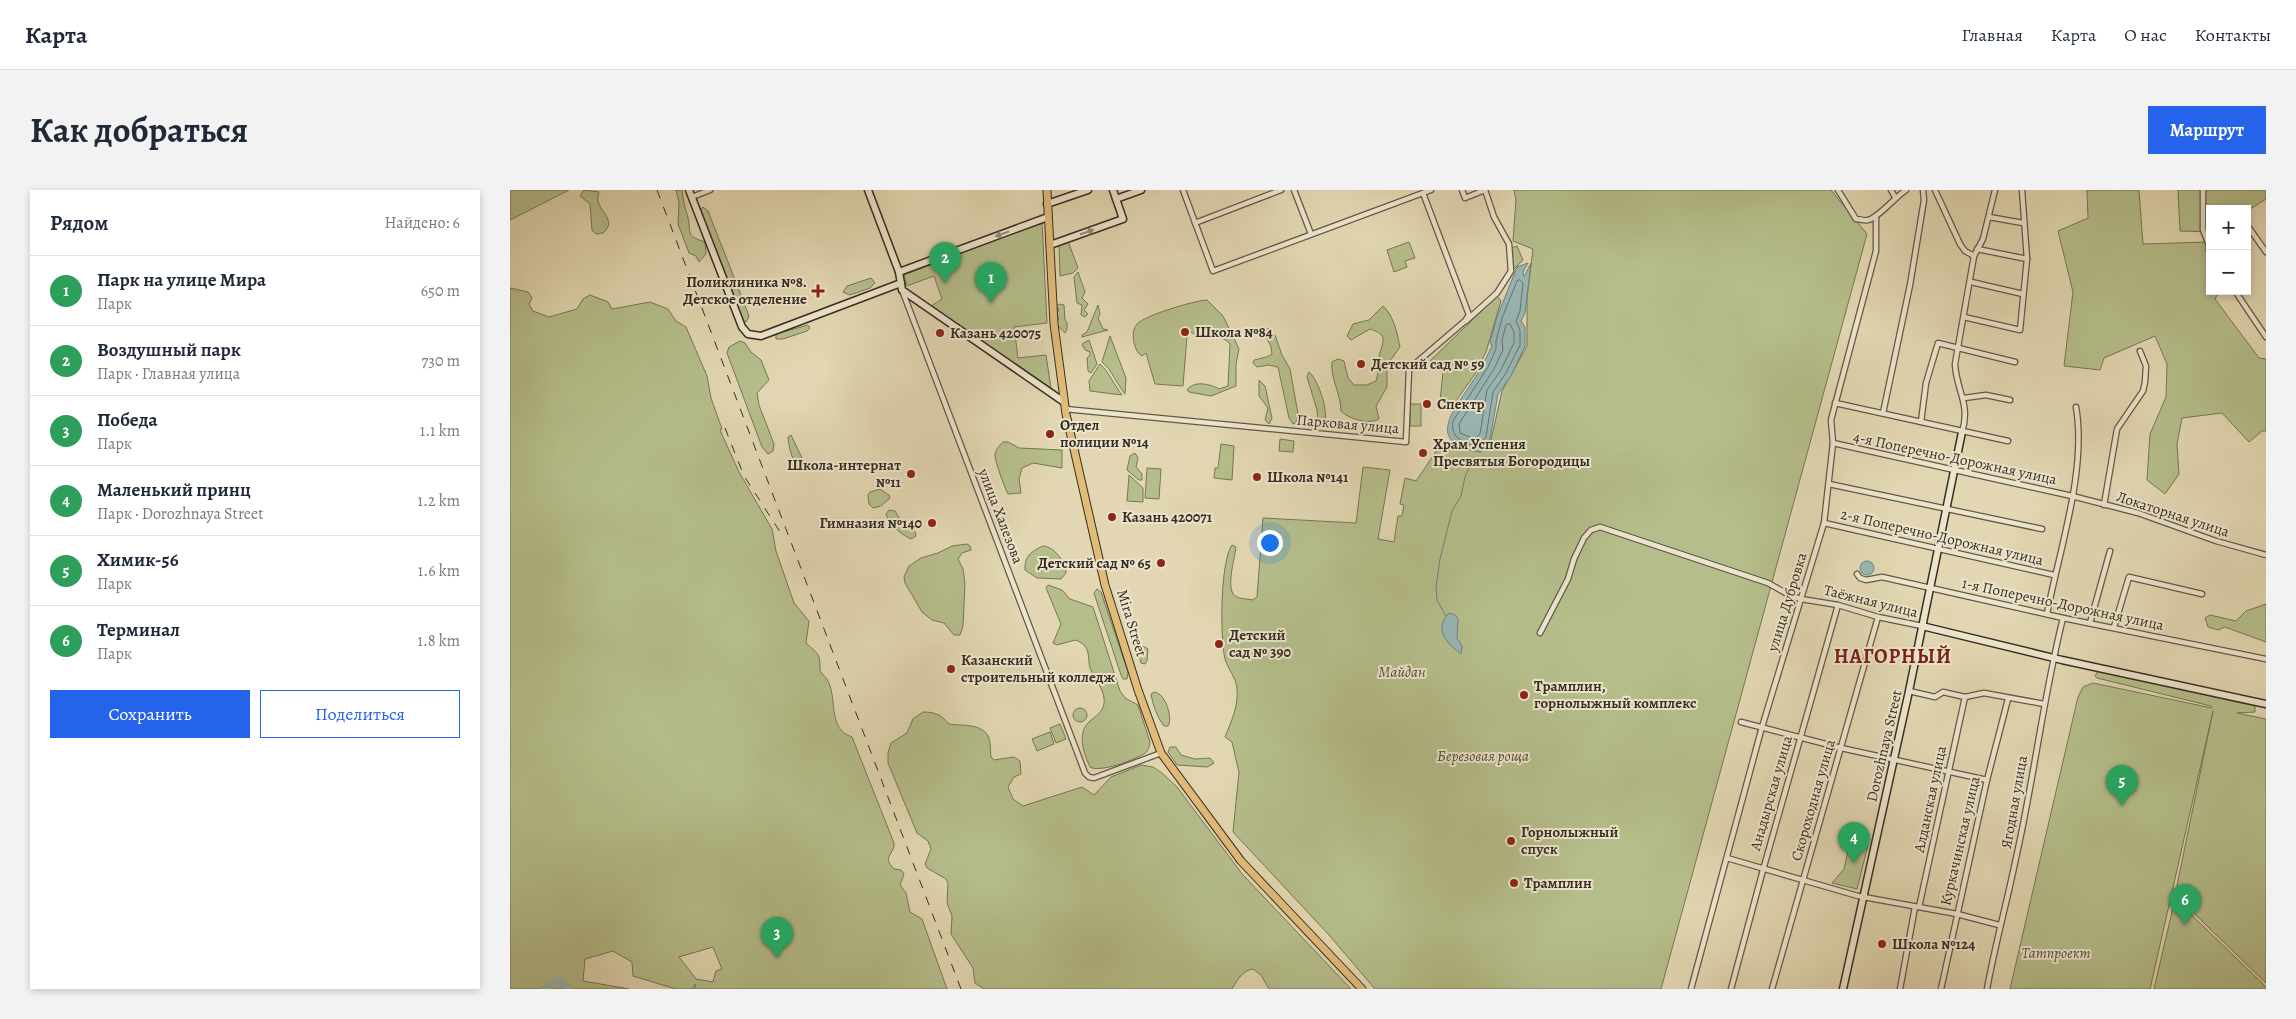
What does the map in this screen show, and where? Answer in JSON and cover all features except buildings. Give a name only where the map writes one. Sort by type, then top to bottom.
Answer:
[{"type":"main road","name":"Mira Street","points":[[1047,190],[1054,324],[1064,406],[1106,585],[1138,689],[1161,753],[1241,861],[1362,989]]},
{"type":"street","points":[[710,190],[691,193],[742,327],[751,336],[760,336],[901,283]]},
{"type":"street","name":"улица Халезова","points":[[868,190],[899,272],[902,290],[1086,775],[1094,778],[1161,753]]},
{"type":"street","points":[[1047,204],[1088,190]]},
{"type":"street","points":[[1050,245],[1123,219],[1113,190]]},
{"type":"street","points":[[1116,199],[1141,190]]},
{"type":"street","points":[[1183,190],[1213,271],[1431,190]]},
{"type":"street","points":[[1196,223],[1281,190]]},
{"type":"street","points":[[1294,190],[1310,234]]},
{"type":"street","points":[[1462,190],[1466,198],[1486,190],[1494,217],[1509,244],[1511,264],[1508,277],[1497,293],[1471,318],[1465,321]]},
{"type":"street","points":[[1838,190],[1856,219],[1868,220],[1876,216],[1895,197],[1906,190]]},
{"type":"street","points":[[1891,190],[1895,197]]},
{"type":"street","points":[[1883,413],[1910,285],[1924,200],[1923,190]]},
{"type":"street","points":[[1935,190],[1960,244],[1974,256]]},
{"type":"street","points":[[1962,432],[1966,419],[1964,398],[1955,375],[1957,348],[1971,282],[1974,256],[1983,239],[1994,190]]},
{"type":"street","points":[[1964,317],[2020,330],[2027,259],[2022,190]]},
{"type":"street","points":[[2203,190],[2203,230],[2210,250]]},
{"type":"street","points":[[1423,193],[1469,312],[1465,321]]},
{"type":"street","name":"улица Дубровка","points":[[1691,989],[1762,727],[1824,523],[1833,444],[1832,420],[1835,402],[1876,251],[1876,216]]},
{"type":"street","points":[[899,272],[1048,217]]},
{"type":"street","points":[[1989,217],[2023,223]]},
{"type":"street","points":[[2251,231],[2266,252]]},
{"type":"street","points":[[1977,249],[2027,259]]},
{"type":"street","points":[[1971,282],[2023,294]]},
{"type":"street","name":"Парковая улица","points":[[902,290],[1064,406],[1406,442],[1409,369],[1465,321]]},
{"type":"street","points":[[2238,295],[2266,338]]},
{"type":"street","points":[[1921,422],[1926,384],[1938,344],[2015,362]]},
{"type":"street","points":[[2104,505],[2117,429],[2143,391],[2146,366],[2140,351]]},
{"type":"street","points":[[1964,398],[1986,396],[2010,400]]},
{"type":"street","points":[[1835,402],[2008,441]]},
{"type":"street","points":[[2047,614],[2072,496],[2079,423],[2076,407]]},
{"type":"street","name":"Dorozhnaya Street","points":[[1843,989],[1909,691],[1962,432]]},
{"type":"street","name":"4-я Поперечно-Дорожная улица","points":[[1833,444],[2072,496]]},
{"type":"street","points":[[1828,484],[2042,529]]},
{"type":"street","name":"Локаторная улица","points":[[2072,496],[2138,513],[2216,541],[2266,555]]},
{"type":"street","name":"2-я Поперечно-Дорожная улица","points":[[1824,523],[2054,575]]},
{"type":"street","name":"Таёжная улица","points":[[1540,633],[1568,579],[1574,559],[1584,538],[1591,530],[1600,528],[1768,583],[1791,596],[1801,599],[1838,605],[1878,617],[2053,658],[2266,704]]},
{"type":"street","points":[[2090,623],[2110,551]]},
{"type":"street","name":"1-я Поперечно-Дорожная улица","points":[[1857,574],[1860,578],[1866,580],[1882,577],[2063,618],[2266,659]]},
{"type":"street","points":[[2114,627],[2129,577],[2202,594]]},
{"type":"street","name":"Анадырская улица","points":[[1731,989],[1838,605]]},
{"type":"street","name":"Скороходная улица","points":[[1772,989],[1878,617]]},
{"type":"street","name":"Ягодная улица","points":[[1987,989],[1999,925],[2016,858],[2053,658],[2063,618]]},
{"type":"street","points":[[1909,691],[1935,697],[1943,692],[1965,697],[1984,693],[2008,699],[2044,704]]},
{"type":"street","name":"Алданская улица","points":[[1900,989],[1965,697]]},
{"type":"street","name":"Куркачинская улица","points":[[1941,989],[1956,914],[2008,699]]},
{"type":"street","points":[[1741,722],[1841,748],[1987,780]]},
{"type":"street","points":[[1728,858],[1763,870],[1863,896],[1956,914],[1999,925]]},
{"type":"green space","points":[[510,190],[569,190],[510,220]]},
{"type":"green space","points":[[584,190],[599,192],[598,202],[609,222],[607,229],[603,233],[596,234],[592,230],[590,204],[580,196]]},
{"type":"green space","points":[[676,190],[682,190],[691,235],[705,242],[706,254],[699,262],[696,256],[689,253],[678,224],[679,203]]},
{"type":"green space","name":"Березовая роща","points":[[1514,190],[1831,190],[1867,234],[1661,989],[1375,989],[1329,935],[1233,832],[1239,772],[1232,742],[1225,737],[1236,707],[1237,688],[1225,659],[1222,635],[1223,583],[1228,554],[1232,545],[1236,547],[1232,566],[1231,589],[1233,594],[1239,598],[1253,600],[1257,597],[1263,518],[1356,523],[1363,467],[1390,470],[1378,539],[1394,542],[1398,516],[1402,516],[1404,505],[1400,504],[1405,478],[1416,481],[1437,450],[1437,443],[1481,452],[1491,440],[1502,391],[1527,346],[1527,298],[1533,249],[1513,241],[1516,200]]},
{"type":"green space","points":[[2087,190],[2139,190],[2143,244],[2206,242],[2206,295],[2218,295],[2215,299],[2259,358],[2266,359],[2266,431],[2262,431],[2249,442],[2222,413],[2182,418],[2177,444],[2179,474],[2165,494],[2147,480],[2150,434],[2166,397],[2167,364],[2155,336],[2104,358],[2100,370],[2064,366],[2073,292],[2058,231],[2088,218]]},
{"type":"green space","points":[[2178,190],[2266,190],[2266,199],[2251,208],[2251,205],[2206,205],[2206,232],[2180,231]]},
{"type":"green space","points":[[703,207],[708,211],[748,313],[749,317],[746,322],[742,320],[701,214],[700,210]]},
{"type":"green space","points":[[1042,222],[1047,323],[1014,327],[1018,358],[1046,355],[1051,388],[931,306],[942,299],[934,276],[907,286],[904,275]]},
{"type":"green space","points":[[1068,241],[1078,268],[1073,273],[1060,276],[1059,243]]},
{"type":"green space","points":[[1409,242],[1415,258],[1405,261],[1407,267],[1394,272],[1387,250]]},
{"type":"green space","points":[[1517,246],[1523,260],[1511,272],[1511,248]]},
{"type":"green space","points":[[1078,272],[1085,292],[1082,298],[1088,304],[1084,310],[1088,314],[1085,317],[1081,315],[1082,305],[1077,303],[1074,277]]},
{"type":"green space","points":[[871,278],[875,283],[870,288],[850,295],[843,292],[847,286]]},
{"type":"green space","points":[[510,288],[528,292],[532,298],[529,304],[533,311],[549,317],[577,309],[583,299],[590,295],[608,302],[612,309],[650,302],[668,309],[676,321],[686,327],[707,376],[711,398],[722,429],[720,430],[739,472],[772,529],[776,551],[794,603],[809,621],[806,643],[818,655],[820,671],[829,683],[836,721],[844,733],[852,737],[894,843],[889,858],[890,865],[894,869],[901,870],[904,874],[900,885],[906,893],[910,912],[922,919],[947,989],[695,989],[695,984],[693,989],[676,989],[633,976],[632,962],[613,951],[585,959],[583,981],[629,989],[510,989]],"holes":[[[713,947],[722,969],[716,971],[713,982],[696,979],[679,957]]]},
{"type":"green space","points":[[1497,296],[1501,301],[1486,352],[1475,374],[1456,401],[1440,401],[1443,372],[1430,361]]},
{"type":"green space","name":"Школа №84","points":[[1207,300],[1223,316],[1239,349],[1236,364],[1236,386],[1211,396],[1187,390],[1198,384],[1207,384],[1219,389],[1228,386],[1230,344],[1219,337],[1196,335],[1183,326],[1187,336],[1183,386],[1155,384],[1146,353],[1142,356],[1137,351],[1133,334],[1135,327],[1141,321],[1159,313]]},
{"type":"green space","points":[[1059,304],[1064,305],[1065,320],[1067,322],[1065,333],[1056,324],[1059,318],[1056,316],[1059,309],[1056,308]]},
{"type":"green space","points":[[1098,305],[1100,314],[1098,318],[1103,329],[1108,330],[1082,337],[1087,332]]},
{"type":"green space","points":[[1383,306],[1392,320],[1400,347],[1387,365],[1387,387],[1376,406],[1379,419],[1375,421],[1359,420],[1341,411],[1332,362],[1338,359],[1344,361],[1348,378],[1354,385],[1367,385],[1376,381],[1383,343],[1382,337],[1376,331],[1370,329],[1351,340],[1347,336],[1353,324],[1369,320]]},
{"type":"green space","points":[[808,325],[810,328],[807,331],[783,339],[776,339],[776,334]]},
{"type":"green space","points":[[1268,328],[1275,335],[1282,355],[1290,369],[1298,414],[1296,423],[1293,424],[1289,418],[1278,367],[1269,365],[1257,367],[1253,363],[1254,360],[1272,354],[1264,332]]},
{"type":"green space","points":[[1110,336],[1126,378],[1125,394],[1109,369],[1102,362]]},
{"type":"green space","points":[[1089,340],[1097,364],[1091,373],[1088,371],[1087,358],[1090,352],[1085,350],[1082,344]]},
{"type":"green space","points":[[740,341],[745,343],[751,352],[761,360],[769,380],[757,393],[759,405],[774,444],[773,451],[768,454],[762,447],[727,353],[729,347]]},
{"type":"green space","points":[[1100,364],[1122,395],[1090,391],[1089,381]]},
{"type":"green space","points":[[1309,372],[1313,376],[1323,398],[1325,422],[1322,427],[1318,422],[1317,410],[1307,377]]},
{"type":"green space","points":[[1259,380],[1265,386],[1272,418],[1269,424],[1265,420],[1268,408],[1259,396]]},
{"type":"green space","points":[[1410,404],[1421,404],[1421,426],[1410,426]]},
{"type":"green space","points":[[791,435],[802,458],[802,468],[796,463],[789,446],[788,437]]},
{"type":"green space","points":[[1280,439],[1294,441],[1293,452],[1279,451]]},
{"type":"green space","points":[[1003,442],[1008,442],[1019,448],[1062,450],[1062,468],[1033,463],[1022,468],[1019,479],[1021,493],[1008,494],[995,456],[996,450]]},
{"type":"green space","points":[[1221,444],[1234,446],[1232,480],[1214,478],[1215,468],[1218,468]]},
{"type":"green space","points":[[1135,453],[1138,458],[1136,467],[1142,474],[1142,480],[1139,480],[1127,470],[1130,456]]},
{"type":"green space","points":[[1147,468],[1161,469],[1159,499],[1145,498]]},
{"type":"green space","points":[[1129,475],[1143,488],[1143,502],[1127,501]]},
{"type":"green space","points":[[880,489],[889,495],[890,498],[881,506],[873,508],[869,504],[868,495],[870,492]]},
{"type":"green space","points":[[889,510],[895,511],[902,522],[914,529],[916,536],[911,539],[896,529],[886,514]]},
{"type":"green space","points":[[967,544],[971,550],[962,553],[958,559],[963,569],[965,584],[963,626],[960,635],[954,635],[944,623],[932,620],[922,612],[905,583],[904,577],[909,566],[921,558],[952,546]]},
{"type":"green space","points":[[1043,546],[1051,549],[1062,560],[1066,573],[1061,579],[1037,578],[1025,570],[1027,558],[1035,550]]},
{"type":"green space","points":[[1048,585],[1062,590],[1070,599],[1093,607],[1120,691],[1125,698],[1138,705],[1150,742],[1147,751],[1140,756],[1109,767],[1090,767],[1082,744],[1083,731],[1090,721],[1102,710],[1104,699],[1100,686],[1090,668],[1085,646],[1075,640],[1057,645],[1053,643],[1061,624],[1046,588]]},
{"type":"green space","points":[[1097,589],[1101,592],[1128,672],[1127,679],[1123,679],[1121,675],[1094,593]]},
{"type":"green space","points":[[2266,604],[2266,642],[2225,627],[2218,630],[2208,627],[2205,618],[2210,615],[2236,621],[2246,611]]},
{"type":"green space","points":[[1143,646],[1148,649],[1145,664],[1141,663],[1138,652]]},
{"type":"green space","name":"Татпроект","points":[[2098,671],[2255,706],[2255,712],[2237,713],[2266,719],[2266,983],[2175,895],[2213,711],[2150,989],[2010,989],[2078,697],[2083,687],[2093,683],[2212,708],[2211,706],[2097,678],[2095,676]]},
{"type":"green space","points":[[1154,692],[1158,693],[1165,701],[1170,718],[1168,726],[1164,726],[1159,719],[1151,694]]},
{"type":"green space","points":[[1077,708],[1083,708],[1087,715],[1083,722],[1077,722],[1073,718],[1073,712]]},
{"type":"green space","points":[[923,712],[938,715],[949,724],[981,729],[989,738],[991,757],[994,760],[1014,757],[1020,761],[1021,774],[1014,777],[1008,787],[1013,799],[1023,806],[1082,787],[1094,795],[1111,777],[1141,765],[1153,767],[1177,787],[1243,875],[1351,989],[1269,989],[1261,975],[1253,969],[1243,973],[1232,989],[984,989],[975,983],[973,968],[951,934],[952,916],[947,903],[948,883],[946,879],[927,868],[925,864],[931,849],[928,841],[917,833],[888,763],[891,743],[907,733],[913,719]]},
{"type":"green space","points":[[1060,724],[1066,739],[1056,743],[1050,728]]},
{"type":"green space","points":[[1050,732],[1054,744],[1037,751],[1032,739]]},
{"type":"green space","points":[[1170,747],[1176,747],[1181,755],[1195,759],[1210,758],[1214,763],[1207,767],[1177,765],[1168,752]]},
{"type":"green space","points":[[1850,842],[1868,845],[1857,889],[1832,883],[1844,869]]},
{"type":"green space","points":[[2175,899],[2266,987],[2266,989],[2154,989]]},
{"type":"water","points":[[1528,263],[1523,272],[1524,277],[1531,263],[1525,313],[1521,321],[1525,327],[1525,346],[1511,376],[1498,394],[1490,439],[1481,452],[1464,448],[1454,443],[1449,436],[1450,418],[1492,346],[1490,342],[1497,317],[1517,267]]},
{"type":"water","points":[[1864,561],[1870,561],[1874,568],[1870,575],[1864,575],[1860,571],[1860,565]]},
{"type":"water","points":[[1449,613],[1455,615],[1458,619],[1457,638],[1462,646],[1461,654],[1447,641],[1442,631],[1444,619]]},
{"type":"waterway","points":[[1446,616],[1437,600],[1436,587],[1440,559],[1452,511],[1461,496],[1465,477],[1474,457]]},
{"type":"waterway","points":[[544,989],[559,980],[569,989]]},
{"type":"railway","points":[[657,190],[961,989]]},
{"type":"railway","points":[[725,428],[744,476],[784,538]]},
{"type":"place","name":"Воздушный парк","points":[[945,283]]},
{"type":"place","name":"Поликлиника №8. Детское отделение","points":[[818,291]]},
{"type":"place","name":"Парк на улице Мира","points":[[991,303]]},
{"type":"place","name":"Школа №84","points":[[1185,332]]},
{"type":"place","name":"Казань 420075","points":[[940,333]]},
{"type":"place","name":"Детский сад № 59","points":[[1361,364]]},
{"type":"place","name":"Спектр","points":[[1427,404]]},
{"type":"place","name":"Отдел полиции №14","points":[[1050,434]]},
{"type":"place","name":"Храм Успения Пресвятыя Богородицы","points":[[1423,453]]},
{"type":"place","name":"Школа-интернат №11","points":[[911,474]]},
{"type":"place","name":"Школа №141","points":[[1257,477]]},
{"type":"place","name":"Казань 420071","points":[[1112,517]]},
{"type":"place","name":"Гимназия №140","points":[[932,523]]},
{"type":"place","name":"Детский сад № 65","points":[[1161,563]]},
{"type":"place","name":"Детский сад № 390","points":[[1219,644]]},
{"type":"place","name":"Казанский строительный колледж","points":[[951,669]]},
{"type":"place","name":"Трамплин, горнолыжный комплекс","points":[[1524,695]]},
{"type":"place","name":"Химик-56","points":[[2122,806]]},
{"type":"place","name":"Горнолыжный спуск","points":[[1511,841]]},
{"type":"place","name":"Маленький принц","points":[[1854,863]]},
{"type":"place","name":"Трамплин","points":[[1514,883]]},
{"type":"place","name":"Терминал","points":[[2185,925]]},
{"type":"place","name":"Школа №124","points":[[1882,944]]},
{"type":"place","name":"Победа","points":[[777,958]]},
{"type":"district","name":"НАГОРНЫЙ","points":[[1893,656]]},
{"type":"park label","name":"Майдан","points":[[1402,672]]}]
